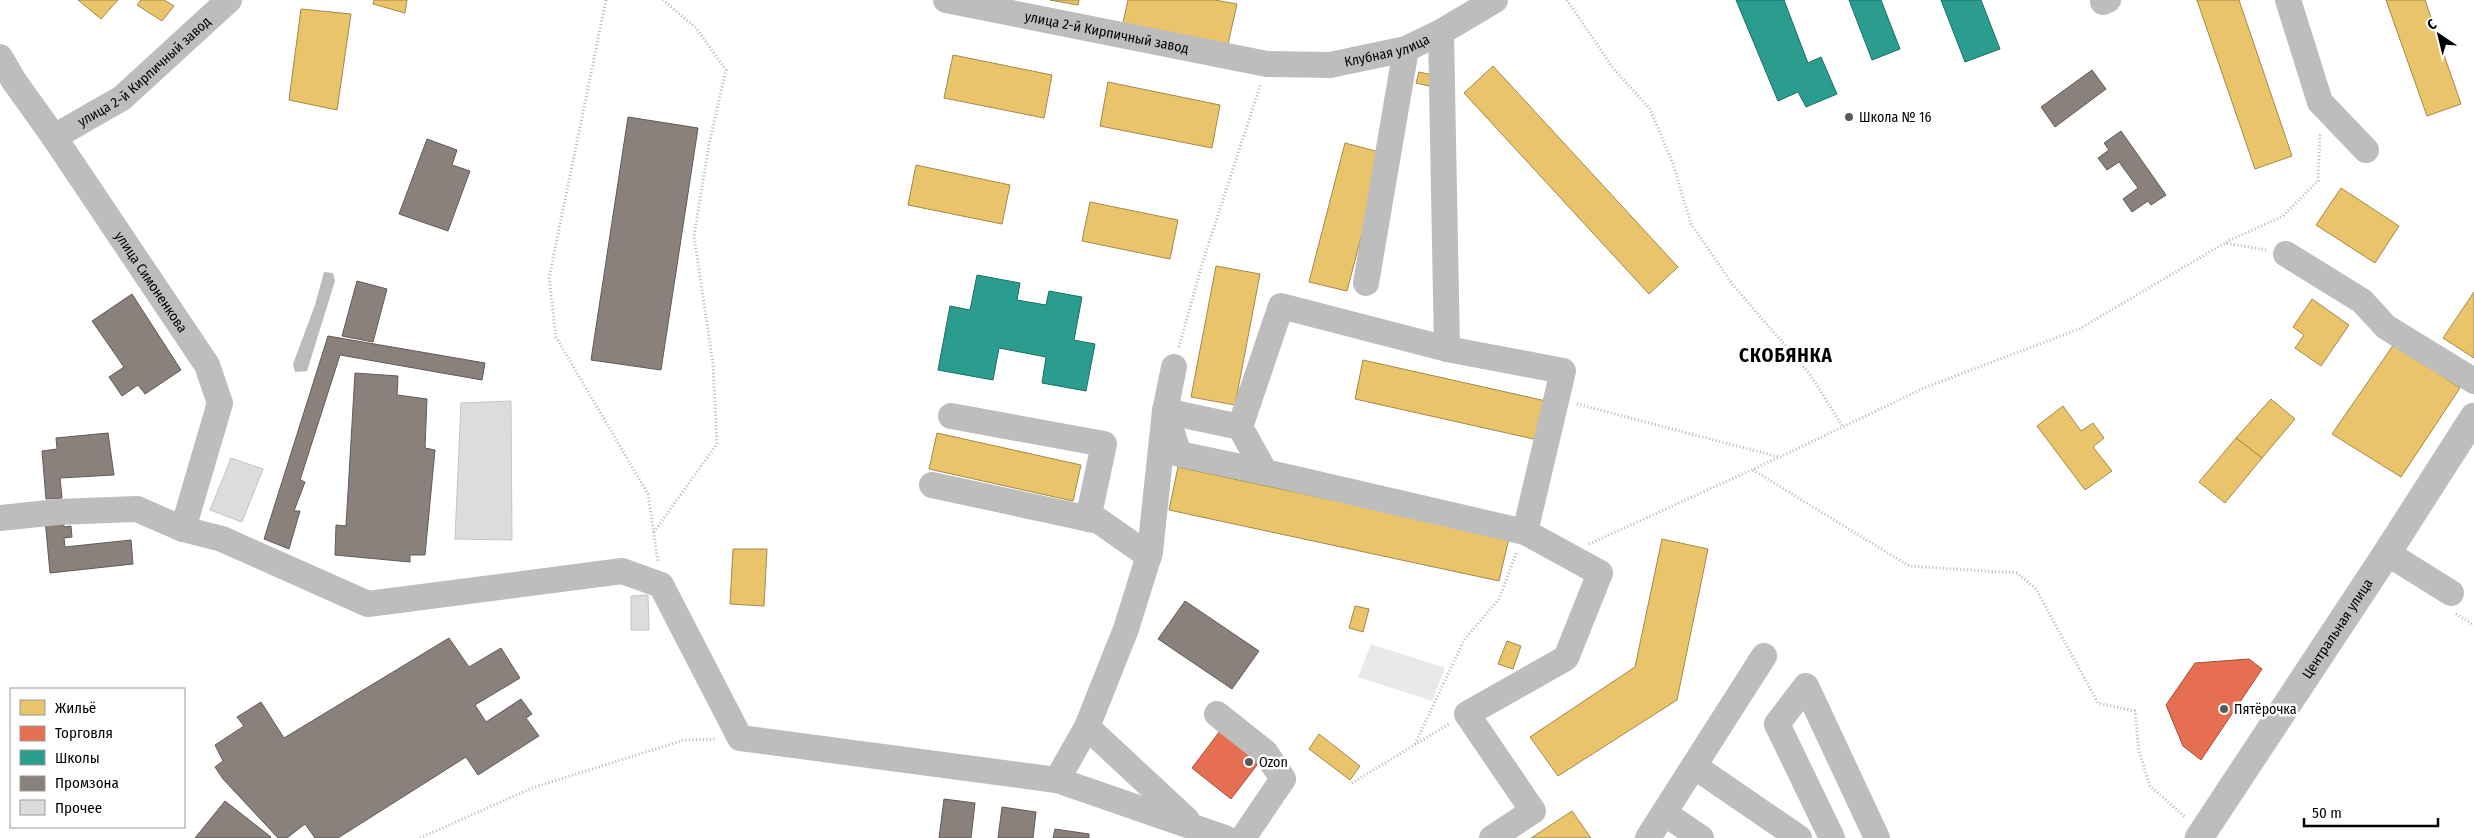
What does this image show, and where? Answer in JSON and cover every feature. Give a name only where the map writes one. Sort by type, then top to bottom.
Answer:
[{"type":"main road","name":"Центральная улица","points":[[2193,828],[2387,553],[2474,416]]},
{"type":"street","name":"улица 2-й Кирпичный завод","points":[[54,137],[122,98],[229,0]]},
{"type":"street","name":"улица 2-й Кирпичный завод","points":[[946,0],[1267,64]]},
{"type":"street","name":"Клубная улица","points":[[1267,64],[1330,65],[1406,49],[1441,32],[1495,0]]},
{"type":"street","points":[[2288,0],[2320,102],[2366,150]]},
{"type":"street","points":[[1441,32],[1447,349]]},
{"type":"street","points":[[1366,283],[1406,49]]},
{"type":"street","name":"улица Симоненкова","points":[[0,57],[14,81],[54,137],[207,366],[220,403],[183,529]]},
{"type":"street","points":[[2286,254],[2362,301],[2386,327],[2474,381]]},
{"type":"street","points":[[1265,472],[1240,427],[1281,306],[1447,349],[1563,371],[1525,532]]},
{"type":"street","points":[[1057,780],[1087,727],[1126,629],[1148,556],[1165,411],[1174,367]]},
{"type":"street","points":[[1165,411],[1240,427]]},
{"type":"street","points":[[1165,411],[1179,454],[1525,532],[1600,573],[1566,658],[1467,714],[1533,811],[1492,838]]},
{"type":"street","points":[[951,416],[1104,444],[1088,519]]},
{"type":"street","points":[[932,485],[1099,521],[1148,556]]},
{"type":"street","points":[[0,518],[58,512],[137,509],[183,529],[222,539],[368,604],[622,571],[661,585],[740,738],[1057,780],[1225,838]]},
{"type":"street","points":[[2387,553],[2451,592]]},
{"type":"street","points":[[1648,838],[1764,656]]},
{"type":"street","points":[[1832,838],[1777,724],[1806,686],[1877,838]]},
{"type":"street","points":[[1217,714],[1266,752],[1283,779],[1244,838]]},
{"type":"street","points":[[1087,727],[1195,827]]},
{"type":"street","points":[[1694,766],[1799,838]]},
{"type":"street","points":[[1664,813],[1701,838]]},
{"type":"path","points":[[606,0],[549,278],[556,337],[648,494],[654,533],[717,444],[713,364],[694,236],[709,144],[726,70],[696,28],[663,0]]},
{"type":"path","points":[[1567,0],[1613,68],[1650,109],[1674,164],[1691,224],[1733,284],[1809,374],[1842,427]]},
{"type":"path","points":[[1174,367],[1204,260],[1267,64]]},
{"type":"path","points":[[1566,554],[1753,470],[1924,388],[2079,329],[2225,243],[2283,216],[2318,181],[2320,102]]},
{"type":"path","points":[[2225,243],[2286,254]]},
{"type":"path","points":[[1557,398],[1780,457]]},
{"type":"path","points":[[1753,470],[1909,566],[2017,573],[2036,588],[2098,703],[2135,711],[2139,751],[2150,786],[2193,828]]},
{"type":"path","points":[[1415,744],[1464,640],[1499,598],[1525,532]]},
{"type":"path","points":[[1352,783],[1467,714]]},
{"type":"path","points":[[420,838],[532,788],[684,740],[740,738]]},
{"type":"shaded area","points":[[324,272],[333,273],[335,281],[307,371],[295,372],[293,364],[315,305]]},
{"type":"shaded area","points":[[1371,644],[1445,668],[1432,701],[1358,677]]},
{"type":"building: Жильё","points":[[78,0],[118,0],[101,19]]},
{"type":"building: Жильё","points":[[141,0],[164,0],[174,6],[162,21],[137,5]]},
{"type":"building: Жильё","points":[[374,0],[407,0],[405,13],[373,4]]},
{"type":"building: Жильё","points":[[1050,0],[1079,0],[1078,5]]},
{"type":"building: Жильё","points":[[1128,0],[1215,0],[1237,4],[1228,44],[1123,23]]},
{"type":"building: Жильё","points":[[2197,0],[2239,0],[2292,156],[2255,169]]},
{"type":"building: Жильё","points":[[2386,0],[2425,0],[2461,104],[2427,116]]},
{"type":"building: Жильё","points":[[301,9],[351,14],[337,110],[289,100]]},
{"type":"building: Жильё","points":[[953,55],[1052,75],[1044,118],[944,98]]},
{"type":"building: Жильё","points":[[1493,66],[1678,267],[1649,294],[1464,93]]},
{"type":"building: Жильё","points":[[1419,72],[1433,75],[1429,86],[1416,83]]},
{"type":"building: Жильё","points":[[1108,82],[1220,105],[1212,148],[1100,126]]},
{"type":"building: Жильё","points":[[1345,143],[1383,153],[1347,291],[1309,282]]},
{"type":"building: Жильё","points":[[916,165],[1010,185],[1002,224],[908,205]]},
{"type":"building: Жильё","points":[[2341,188],[2399,226],[2375,263],[2316,225]]},
{"type":"building: Жильё","points":[[1090,202],[1178,220],[1170,259],[1082,241]]},
{"type":"building: Жильё","points":[[1216,266],[1260,274],[1235,405],[1191,397]]},
{"type":"building: Жильё","points":[[2474,292],[2474,358],[2443,338]]},
{"type":"building: Жильё","points":[[2312,299],[2349,325],[2321,366],[2295,348],[2304,335],[2293,327]]},
{"type":"building: Жильё","points":[[2394,344],[2460,388],[2401,477],[2332,434]]},
{"type":"building: Жильё","points":[[1363,360],[1546,401],[1538,440],[1355,399]]},
{"type":"building: Жильё","points":[[2271,399],[2295,419],[2262,458],[2236,438]]},
{"type":"building: Жильё","points":[[2063,406],[2081,431],[2093,423],[2104,438],[2093,447],[2112,471],[2085,490],[2037,426]]},
{"type":"building: Жильё","points":[[937,433],[1081,465],[1073,501],[929,469]]},
{"type":"building: Жильё","points":[[2236,438],[2262,458],[2225,503],[2199,482]]},
{"type":"building: Жильё","points":[[1178,467],[1509,538],[1499,581],[1169,510]]},
{"type":"building: Жильё","points":[[1662,539],[1708,549],[1677,700],[1558,776],[1530,737],[1635,667]]},
{"type":"building: Жильё","points":[[733,549],[767,549],[764,606],[730,604]]},
{"type":"building: Жильё","points":[[1355,606],[1369,609],[1363,632],[1349,628]]},
{"type":"building: Жильё","points":[[1507,641],[1521,646],[1513,669],[1498,664]]},
{"type":"building: Жильё","points":[[1319,734],[1360,766],[1350,780],[1309,749]]},
{"type":"building: Жильё","points":[[1572,811],[1591,838],[1531,838]]},
{"type":"building: Торговля","points":[[2249,659],[2262,669],[2201,760],[2183,746],[2166,705],[2195,663]]},
{"type":"building: Торговля","points":[[1220,731],[1260,761],[1231,799],[1192,768]]},
{"type":"building: Школы","points":[[1736,0],[1784,0],[1808,63],[1821,57],[1837,94],[1806,107],[1798,92],[1778,101]]},
{"type":"building: Школы","points":[[1849,0],[1881,0],[1900,49],[1872,60]]},
{"type":"building: Школы","points":[[1941,0],[1981,0],[2000,49],[1965,62]]},
{"type":"building: Школы","points":[[977,275],[1020,283],[1017,300],[1046,305],[1049,291],[1082,297],[1074,340],[1095,344],[1086,391],[1042,383],[1046,357],[999,348],[993,380],[938,370],[950,306],[970,310]]},
{"type":"building: Промзона","points":[[2092,70],[2106,89],[2055,127],[2041,107]]},
{"type":"building: Промзона","points":[[628,117],[698,128],[661,370],[591,360]]},
{"type":"building: Промзона","points":[[2121,131],[2166,195],[2151,205],[2148,201],[2132,212],[2123,199],[2138,188],[2119,162],[2107,170],[2098,158],[2109,150],[2104,143]]},
{"type":"building: Промзона","points":[[427,139],[457,150],[452,165],[470,171],[448,231],[399,214]]},
{"type":"building: Промзона","points":[[357,281],[387,289],[373,342],[342,336]]},
{"type":"building: Промзона","points":[[132,294],[181,370],[145,394],[138,385],[122,396],[109,377],[124,367],[92,321]]},
{"type":"building: Промзона","points":[[328,336],[485,363],[482,380],[340,355],[300,480],[305,482],[294,511],[300,511],[289,549],[264,539]]},
{"type":"building: Промзона","points":[[355,373],[398,376],[397,395],[427,399],[425,448],[435,450],[425,555],[410,555],[410,562],[335,555],[336,525],[346,526]]},
{"type":"building: Промзона","points":[[108,433],[114,475],[60,478],[62,498],[46,499],[42,451],[57,449],[56,438]]},
{"type":"building: Промзона","points":[[63,517],[64,527],[71,526],[72,537],[64,538],[65,547],[131,540],[133,564],[50,573],[45,519]]},
{"type":"building: Промзона","points":[[1185,601],[1259,651],[1232,689],[1158,639]]},
{"type":"building: Промзона","points":[[449,638],[469,667],[501,648],[520,678],[475,705],[486,722],[521,699],[532,714],[526,718],[539,736],[478,775],[466,757],[338,838],[315,838],[305,824],[287,838],[278,838],[223,779],[215,767],[223,761],[215,745],[244,726],[237,717],[261,702],[284,738]]},
{"type":"building: Промзона","points":[[944,799],[975,803],[971,838],[939,838]]},
{"type":"building: Промзона","points":[[225,801],[271,837],[195,838]]},
{"type":"building: Промзона","points":[[1002,807],[1036,812],[1033,838],[998,838]]},
{"type":"building: Промзона","points":[[1055,829],[1089,834],[1089,838],[1053,838]]},
{"type":"building: Прочее","points":[[511,401],[512,540],[455,539],[461,403]]},
{"type":"building: Прочее","points":[[231,458],[263,469],[242,522],[210,510]]},
{"type":"building: Прочее","points":[[648,595],[649,630],[631,630],[631,596]]},
{"type":"place","name":"Школа № 16","points":[[1849,117]]},
{"type":"place","name":"Пятёрочка","points":[[2224,709]]},
{"type":"place","name":"Ozon","points":[[1249,762]]},
{"type":"district","name":"СКОБЯНКА","points":[[1786,355]]}]
